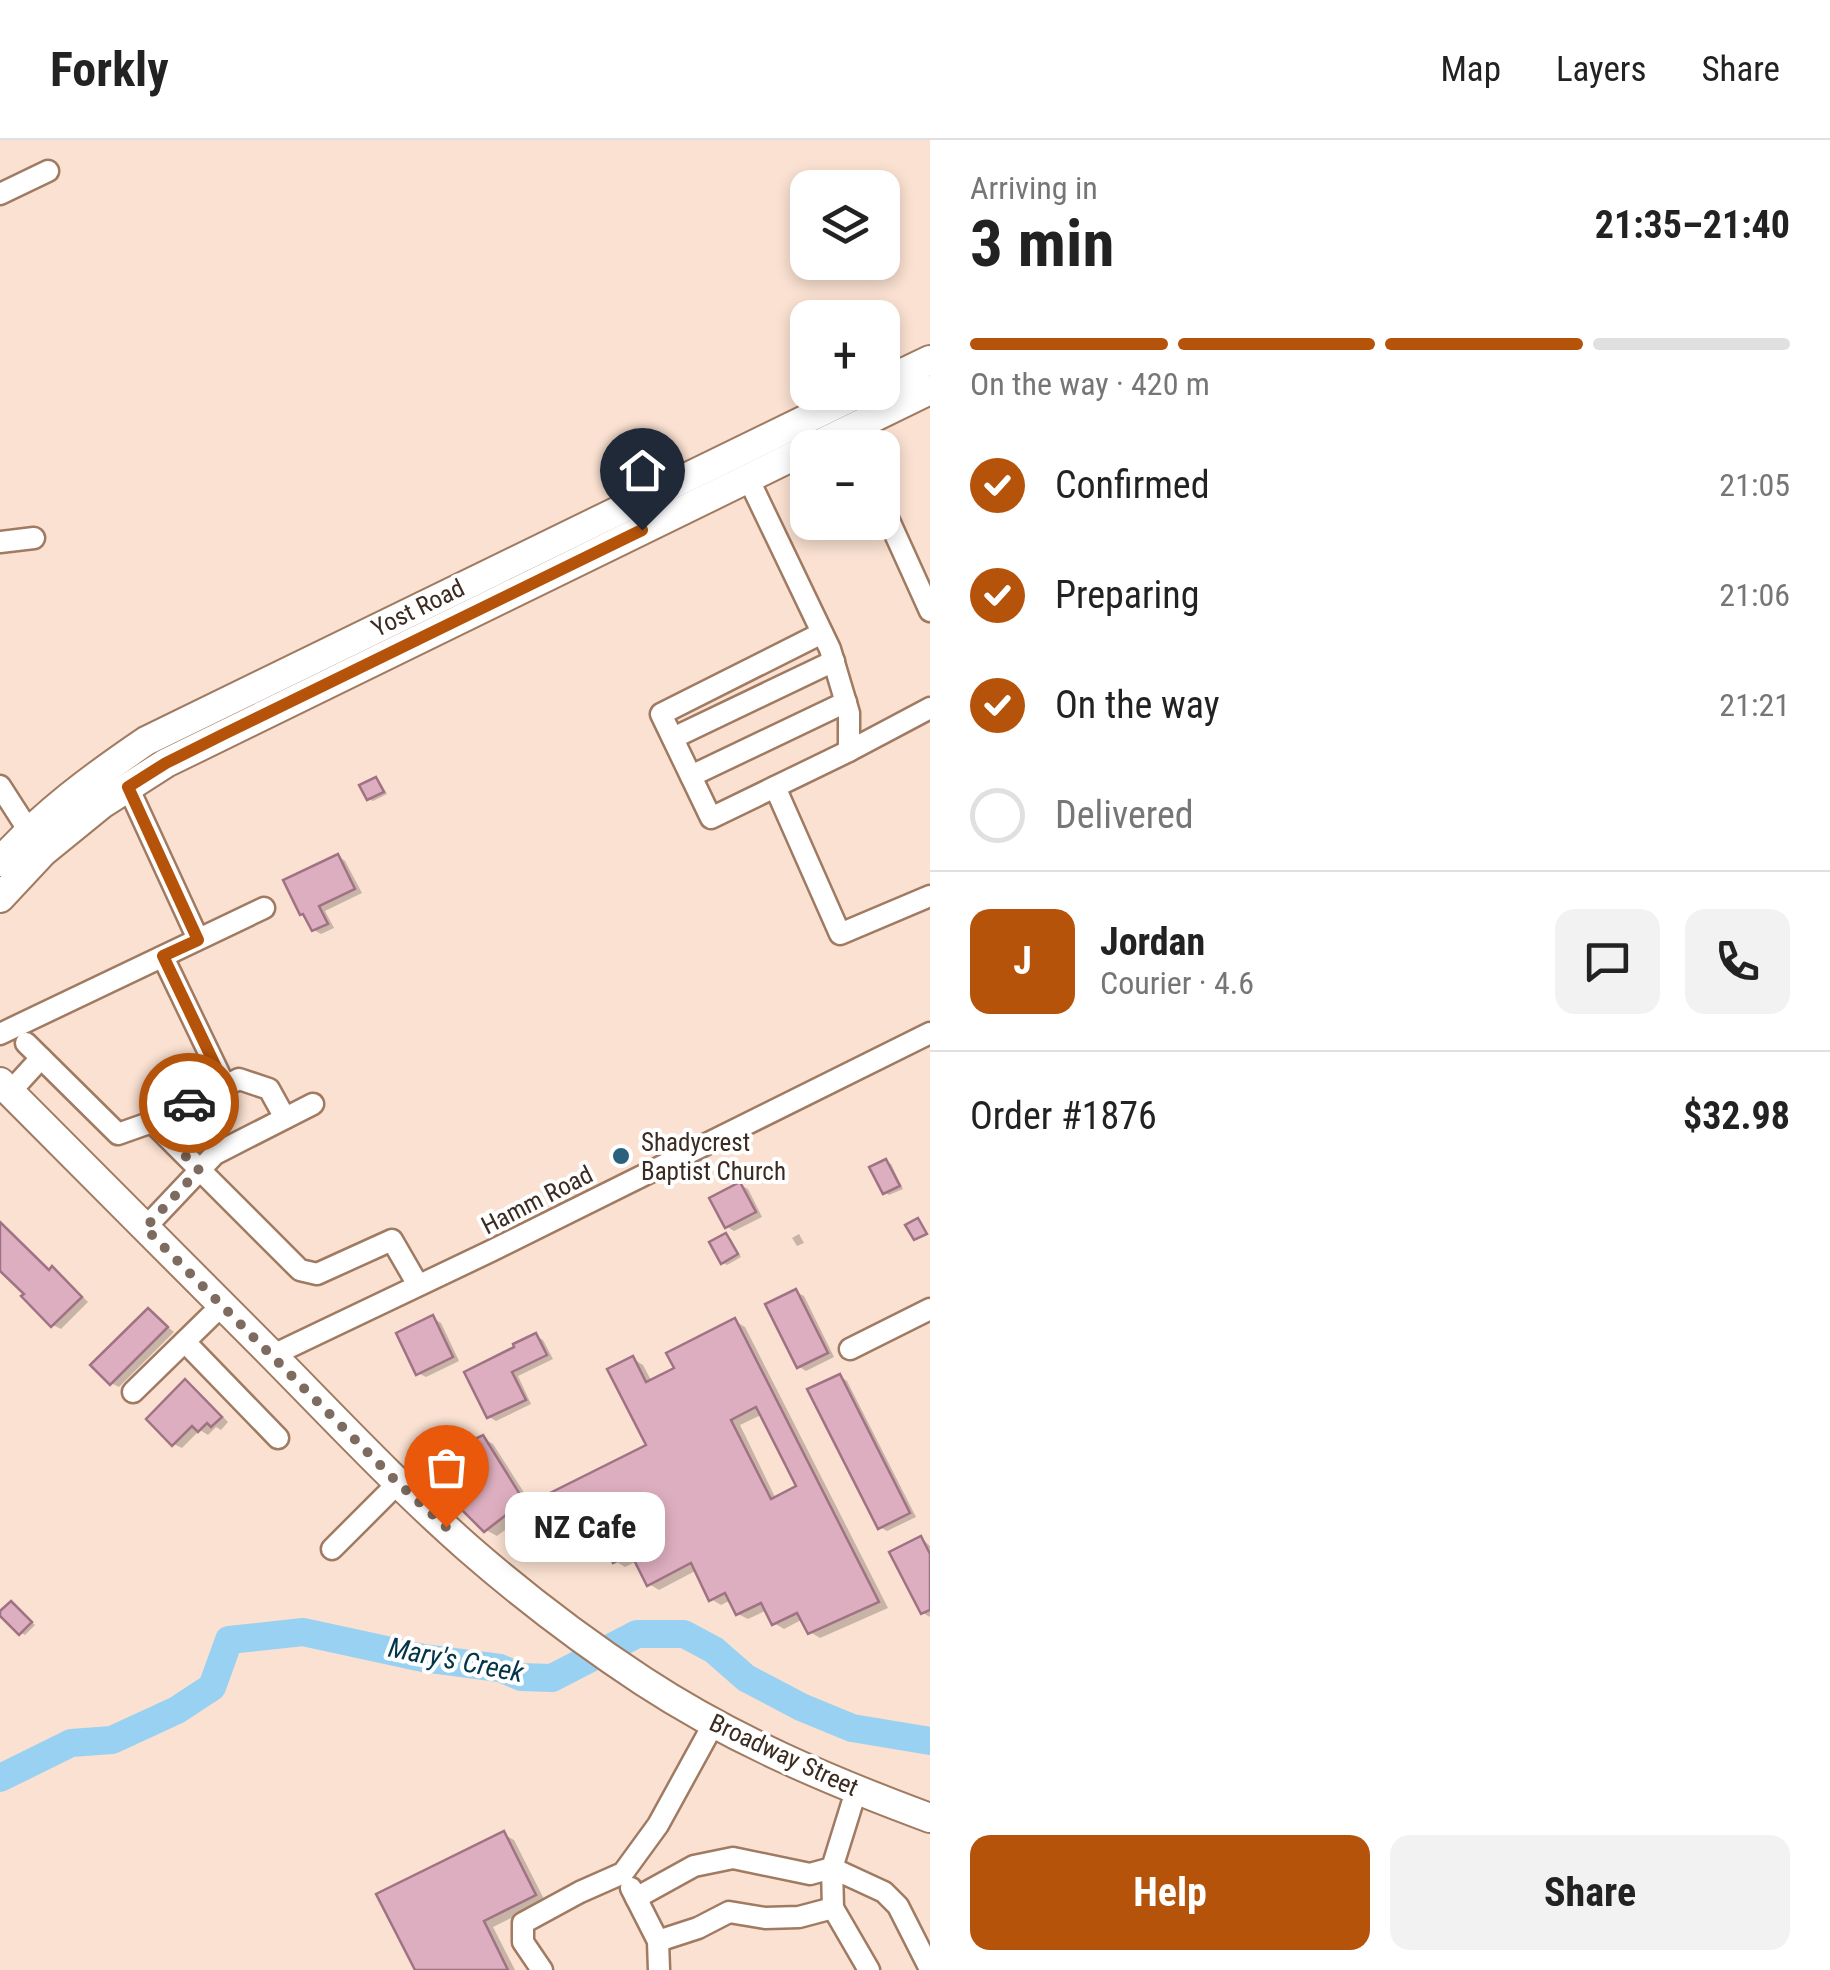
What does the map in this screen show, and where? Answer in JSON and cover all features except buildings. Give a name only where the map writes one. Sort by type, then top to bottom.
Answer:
[{"type":"main road","points":[[900,374],[930,360]]},
{"type":"main road","name":"Yost Road","points":[[866,430],[930,390]]},
{"type":"main road","name":"Yost Road","points":[[0,898],[36,841],[84,783],[146,741],[336,664],[601,535],[829,410]]},
{"type":"main road","name":"Yost Road","points":[[601,535],[748,478],[790,457]]},
{"type":"main road","name":"Yost Road","points":[[0,862],[336,664]]},
{"type":"main road","points":[[114,762],[128,787]]},
{"type":"main road","name":"Broadway Street","points":[[5,1087],[398,1483],[469,1549],[561,1624],[714,1724],[856,1791],[930,1818]]},
{"type":"street","points":[[0,194],[48,171]]},
{"type":"street","points":[[748,478],[834,661],[848,708],[849,751]]},
{"type":"street","points":[[0,542],[34,538]]},
{"type":"street","points":[[898,540],[930,611]]},
{"type":"street","points":[[822,633],[661,714],[710,818],[930,708]]},
{"type":"street","points":[[672,738],[834,661]]},
{"type":"street","points":[[691,776],[848,708]]},
{"type":"street","points":[[0,786],[36,841]]},
{"type":"street","points":[[128,787],[198,940]]},
{"type":"street","points":[[775,787],[840,934],[930,896]]},
{"type":"street","points":[[0,1034],[264,908]]},
{"type":"street","points":[[163,956],[225,1086]]},
{"type":"street","name":"Hamm Road","points":[[272,1356],[930,1032]]},
{"type":"street","points":[[5,1087],[34,1050],[118,1134],[152,1122],[240,1079],[269,1089],[285,1118]]},
{"type":"street","points":[[145,1228],[215,1154],[313,1104]]},
{"type":"street","points":[[152,1122],[300,1270],[317,1274],[392,1240],[418,1285]]},
{"type":"street","points":[[133,1392],[222,1305]]},
{"type":"street","points":[[850,1350],[930,1310]]},
{"type":"street","points":[[185,1342],[278,1438]]},
{"type":"street","points":[[332,1549],[398,1483]]},
{"type":"street","points":[[542,1970],[522,1942],[523,1923],[624,1873],[658,1825],[714,1724]]},
{"type":"street","points":[[856,1791],[832,1868],[833,1908],[869,1970]]},
{"type":"street","points":[[636,1898],[694,1866],[733,1858],[810,1874],[832,1868],[884,1892],[898,1906],[930,1969]]},
{"type":"street","points":[[624,1873],[658,1940],[659,1970]]},
{"type":"street","points":[[658,1940],[698,1928],[729,1912],[765,1918],[799,1917],[833,1908]]},
{"type":"waterway","name":"Mary's Creek","points":[[0,1778],[71,1743],[112,1740],[177,1710],[212,1687],[229,1640],[303,1632],[423,1658],[500,1668],[521,1677],[552,1678],[637,1634],[684,1634],[714,1650],[746,1678],[801,1707],[852,1728],[930,1741]]},
{"type":"way so far","points":[[189,1103],[152,1122],[199,1170],[145,1228],[446,1527]]},
{"type":"place","name":"Shadycrest Baptist Church","points":[[621,1156]]},
{"type":"place","name":"NZ Cafe","points":[[446,1527]]},
{"type":"route","points":[[189,1103],[225,1086],[163,956],[198,940],[128,787],[166,763],[642,530]]}]
